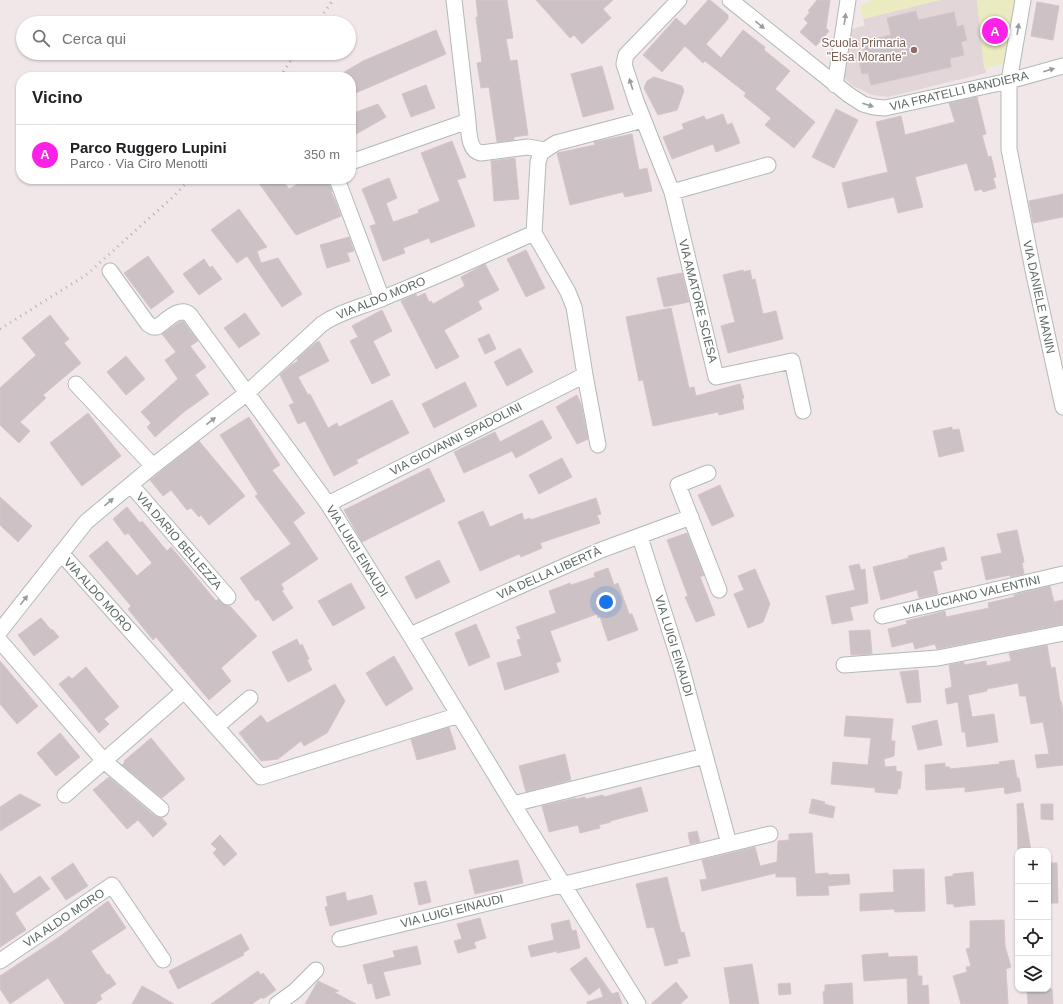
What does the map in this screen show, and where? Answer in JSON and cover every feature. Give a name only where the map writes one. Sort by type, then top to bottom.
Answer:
[{"type":"street","points":[[454,0],[472,147],[478,153],[528,148],[545,150]]},
{"type":"street","name":"VIA AMATORE SCIESA","points":[[679,0],[626,55],[624,58],[624,64],[643,120],[672,192],[716,377],[792,360],[803,412]]},
{"type":"street","name":"VIA FRATELLI BANDIERA","points":[[730,0],[835,85],[863,104],[874,107],[885,108],[1009,81],[1063,66]]},
{"type":"street","points":[[835,85],[848,0]]},
{"type":"street","name":"VIA DANIELE MANIN","points":[[1023,0],[1009,81],[1009,149],[1063,407]]},
{"type":"street","points":[[598,445],[574,307],[568,292],[534,233],[538,162],[541,153],[556,144],[643,120]]},
{"type":"street","points":[[356,160],[468,121]]},
{"type":"street","points":[[672,192],[768,165]]},
{"type":"street","points":[[339,184],[382,299]]},
{"type":"street","name":"VIA ALDO MORO","points":[[3,621],[86,522],[153,466],[247,393],[322,324],[344,311],[382,299],[534,233]]},
{"type":"street","points":[[110,271],[148,324],[153,327],[157,327],[178,312],[188,312],[247,393]]},
{"type":"street","name":"VIA GIOVANNI SPADOLINI","points":[[328,504],[585,375]]},
{"type":"street","points":[[76,384],[153,466]]},
{"type":"street","name":"VIA LUIGI EINAUDI","points":[[247,393],[328,504],[638,1004]]},
{"type":"street","points":[[708,473],[678,485],[719,590]]},
{"type":"street","name":"VIA DARIO BELLEZZA","points":[[131,485],[228,597]]},
{"type":"street","name":"VIA DELLA LIBERTÀ","points":[[410,635],[601,550],[640,537],[690,517]]},
{"type":"street","name":"VIA LUIGI EINAUDI","points":[[640,537],[681,666],[729,844]]},
{"type":"street","name":"VIA ALDO MORO","points":[[61,553],[260,777],[458,715]]},
{"type":"street","name":"VIA LUCIANO VALENTINI","points":[[882,616],[1063,574]]},
{"type":"street","points":[[844,665],[938,658],[1063,633]]},
{"type":"street","points":[[0,641],[104,761],[161,809]]},
{"type":"street","points":[[65,795],[184,691]]},
{"type":"street","points":[[216,727],[250,698]]},
{"type":"street","points":[[513,804],[705,756]]},
{"type":"street","name":"VIA LUIGI EINAUDI","points":[[340,939],[770,834]]},
{"type":"street","name":"VIA ALDO MORO","points":[[0,961],[112,885],[163,960]]},
{"type":"street","points":[[277,1004],[295,991],[316,970]]},
{"type":"shaded area","name":"Scuola Primaria \"Elsa Morante\"","points":[[940,0],[977,0],[986,73],[888,97],[872,95],[853,86],[841,75],[850,30],[865,25],[863,19]]},
{"type":"green space","points":[[871,0],[940,0],[863,19],[860,5],[871,2]]},
{"type":"green space","points":[[977,0],[1015,0],[1005,63],[984,69]]},
{"type":"building","points":[[476,0],[507,0],[513,38],[506,39],[510,61],[517,60],[528,135],[514,137],[514,140],[497,142],[489,87],[481,88],[477,63],[482,62],[476,17],[478,17]]},
{"type":"building","points":[[536,0],[613,0],[603,9],[611,18],[582,44],[574,35],[570,38]]},
{"type":"building","points":[[708,0],[728,15],[728,19],[706,44],[721,58],[743,30],[765,47],[764,50],[790,71],[775,89],[815,122],[794,148],[765,125],[771,118],[744,96],[746,93],[705,61],[703,63],[685,46],[662,72],[643,55],[676,18],[685,26]]},
{"type":"building","points":[[817,0],[830,0],[826,28],[829,31],[816,46],[800,32],[808,23],[804,19],[810,12],[808,11]]},
{"type":"building","points":[[1037,2],[1059,6],[1053,40],[1031,36]]},
{"type":"building","points":[[916,11],[918,20],[954,12],[957,27],[963,25],[967,40],[961,42],[964,55],[950,58],[951,67],[871,85],[868,73],[862,74],[859,61],[866,59],[862,42],[891,35],[887,18]]},
{"type":"building","points":[[436,30],[446,54],[356,93],[356,72],[344,72],[363,61]]},
{"type":"building","points":[[602,66],[614,109],[583,117],[571,74]]},
{"type":"building","points":[[654,77],[682,86],[684,91],[677,110],[658,115],[644,88],[647,81]]},
{"type":"building","points":[[426,85],[435,108],[411,117],[402,94]]},
{"type":"building","points":[[977,97],[986,134],[982,135],[988,157],[991,156],[996,177],[993,178],[996,188],[983,192],[982,189],[975,191],[967,163],[915,177],[923,207],[898,213],[894,197],[848,208],[842,183],[888,172],[876,122],[901,116],[905,135],[955,122],[949,103]]},
{"type":"building","points":[[378,104],[386,117],[356,134],[356,112]]},
{"type":"building","points":[[836,109],[858,120],[834,168],[812,157]]},
{"type":"building","points":[[723,114],[727,125],[732,123],[740,143],[716,152],[713,144],[672,159],[663,137],[684,129],[682,124],[704,116],[706,120]]},
{"type":"building","points":[[632,134],[639,170],[647,168],[652,191],[625,197],[623,192],[570,205],[557,153],[595,145],[594,142]]},
{"type":"building","points":[[452,141],[466,177],[457,180],[475,226],[431,243],[429,238],[403,248],[405,253],[383,261],[370,226],[376,224],[362,189],[389,178],[397,198],[386,203],[393,222],[419,213],[418,210],[440,201],[421,153]]},
{"type":"building","points":[[515,158],[519,199],[494,201],[491,161]]},
{"type":"building","points":[[260,184],[286,184],[289,189],[298,184],[329,184],[331,187],[331,192],[341,216],[296,235]]},
{"type":"building","points":[[1063,194],[1063,217],[1033,223],[1029,201]]},
{"type":"building","points":[[239,209],[267,247],[257,251],[261,263],[278,258],[302,294],[282,307],[247,256],[237,263],[211,230]]},
{"type":"building","points":[[349,237],[354,251],[347,253],[350,261],[327,268],[320,245]]},
{"type":"building","points":[[526,250],[545,288],[526,297],[507,259]]},
{"type":"building","points":[[148,256],[174,292],[151,309],[124,273]]},
{"type":"building","points":[[204,259],[210,268],[212,266],[222,279],[199,295],[183,274]]},
{"type":"building","points":[[485,264],[499,290],[478,301],[482,309],[444,330],[459,357],[436,369],[401,301],[416,294],[417,297],[425,293],[429,302],[431,301],[433,304],[465,286],[461,277]]},
{"type":"building","points":[[743,270],[744,272],[750,270],[752,280],[755,279],[763,314],[776,311],[783,339],[728,353],[721,326],[735,322],[723,275]]},
{"type":"building","points":[[682,273],[689,302],[664,307],[657,278]]},
{"type":"building","points":[[671,308],[689,388],[694,387],[696,396],[740,384],[744,398],[742,399],[744,409],[719,415],[718,412],[653,426],[643,380],[639,381],[626,317]]},
{"type":"building","points":[[382,310],[392,331],[373,341],[390,375],[372,384],[350,341],[358,337],[352,326]]},
{"type":"building","points":[[245,313],[260,334],[239,348],[224,328]]},
{"type":"building","points":[[50,315],[69,339],[64,343],[81,363],[43,395],[46,398],[20,422],[30,431],[19,443],[0,425],[0,388],[36,355],[22,338]]},
{"type":"building","points":[[183,321],[198,341],[190,346],[206,367],[195,375],[209,394],[185,411],[155,437],[147,427],[151,423],[141,412],[178,379],[165,360],[176,352],[162,334]]},
{"type":"building","points":[[489,334],[496,349],[485,354],[478,339]]},
{"type":"building","points":[[319,341],[329,361],[298,377],[308,395],[310,394],[328,428],[337,423],[339,427],[392,400],[409,433],[356,460],[358,463],[334,476],[305,421],[298,424],[289,405],[294,403],[280,375],[298,361],[297,359]]},
{"type":"building","points":[[520,348],[533,372],[507,386],[494,362]]},
{"type":"building","points":[[126,356],[145,379],[126,395],[107,372]]},
{"type":"building","points":[[465,382],[477,406],[434,428],[422,404]]},
{"type":"building","points":[[577,395],[581,404],[588,439],[577,444],[556,407]]},
{"type":"building","points":[[88,413],[121,456],[82,486],[50,443]]},
{"type":"building","points":[[249,417],[280,465],[272,470],[305,513],[293,522],[318,559],[281,584],[284,589],[282,591],[293,608],[273,621],[258,599],[256,601],[240,578],[291,544],[255,496],[258,494],[220,435]]},
{"type":"building","points":[[542,420],[552,438],[516,458],[512,451],[464,473],[454,452],[495,432],[500,442]]},
{"type":"building","points":[[952,427],[952,430],[959,429],[964,451],[939,457],[933,431]]},
{"type":"building","points":[[199,441],[245,496],[209,525],[201,515],[199,517],[191,508],[187,510],[171,490],[163,496],[150,480]]},
{"type":"building","points":[[562,458],[572,477],[539,494],[529,475]]},
{"type":"building","points":[[429,468],[445,501],[362,542],[344,510]]},
{"type":"building","points":[[720,485],[734,516],[712,526],[698,495]]},
{"type":"building","points":[[0,497],[32,526],[18,542],[0,525]]},
{"type":"building","points":[[596,498],[601,514],[597,515],[600,523],[540,543],[542,548],[521,557],[519,554],[480,571],[458,522],[483,511],[490,527],[522,513],[524,520],[530,518],[530,520]]},
{"type":"building","points":[[127,507],[140,523],[142,521],[167,551],[171,547],[216,601],[218,599],[225,605],[230,606],[257,636],[221,668],[231,681],[209,700],[156,637],[153,640],[128,609],[131,606],[89,556],[107,541],[137,576],[152,563],[128,533],[125,535],[113,519]]},
{"type":"building","points":[[1017,530],[1024,562],[1022,563],[1024,574],[986,580],[981,557],[1002,553],[997,534]]},
{"type":"building","points":[[687,533],[704,575],[700,577],[715,615],[696,622],[685,597],[688,596],[667,540]]},
{"type":"building","points":[[944,547],[947,560],[940,562],[942,569],[933,571],[938,594],[919,598],[917,590],[881,600],[873,567]]},
{"type":"building","points":[[439,560],[450,582],[416,599],[405,577]]},
{"type":"building","points":[[859,564],[861,570],[865,569],[868,603],[850,607],[853,620],[832,624],[826,596],[855,590],[849,566]]},
{"type":"building","points":[[608,568],[614,585],[618,583],[629,614],[632,614],[638,630],[608,641],[600,617],[598,618],[597,614],[550,631],[561,661],[556,663],[559,672],[505,690],[497,663],[522,656],[517,640],[521,639],[516,627],[556,613],[549,591],[570,583],[571,585],[595,577],[594,573]]},
{"type":"building","points":[[755,569],[770,604],[763,622],[748,628],[734,594],[744,590],[738,576]]},
{"type":"building","points":[[351,583],[365,608],[333,626],[318,601]]},
{"type":"building","points":[[1050,586],[1054,602],[1063,600],[1063,624],[937,649],[935,644],[915,649],[913,642],[892,647],[888,629],[907,624],[906,621],[945,611],[946,617],[989,608],[988,603]]},
{"type":"building","points":[[41,618],[59,637],[34,656],[18,635]]},
{"type":"building","points":[[476,624],[490,657],[469,666],[455,633]]},
{"type":"building","points":[[870,630],[872,654],[851,655],[849,631]]},
{"type":"building","points":[[297,639],[300,646],[302,644],[312,670],[288,682],[272,652]]},
{"type":"building","points":[[1047,645],[1051,668],[1055,667],[1063,712],[1063,765],[1037,768],[1035,755],[1049,754],[1043,722],[1031,724],[1026,696],[1020,696],[1018,683],[987,689],[987,691],[968,695],[972,717],[994,714],[998,742],[967,747],[965,732],[962,732],[958,702],[947,704],[945,689],[952,687],[949,665],[964,662],[964,665],[986,661],[987,666],[1011,661],[1009,653]]},
{"type":"building","points":[[394,656],[413,689],[386,706],[366,673]]},
{"type":"building","points":[[0,661],[38,706],[17,724],[0,704]]},
{"type":"building","points":[[86,667],[119,707],[104,719],[109,724],[99,733],[59,684],[69,676],[72,679]]},
{"type":"building","points":[[918,670],[921,702],[907,703],[900,672]]},
{"type":"building","points":[[335,684],[345,701],[327,733],[304,746],[301,741],[278,759],[261,761],[239,733],[261,715],[267,723]]},
{"type":"building","points":[[846,716],[893,719],[891,741],[895,741],[894,756],[884,759],[885,767],[896,766],[896,771],[902,772],[900,789],[898,789],[897,794],[875,792],[875,788],[831,784],[833,762],[868,765],[871,738],[844,736]]},
{"type":"building","points":[[937,720],[942,745],[918,750],[912,726]]},
{"type":"building","points":[[449,727],[456,749],[417,760],[411,739]]},
{"type":"building","points":[[60,733],[80,757],[56,776],[37,753]]},
{"type":"building","points":[[151,738],[185,779],[162,798],[122,765],[125,762],[124,761]]},
{"type":"building","points":[[565,754],[571,780],[526,792],[519,766]]},
{"type":"building","points":[[1014,760],[1021,791],[1005,794],[1004,787],[965,792],[965,787],[926,790],[925,765],[945,763],[945,767],[950,767],[950,769],[1000,764],[999,762]]},
{"type":"building","points":[[109,777],[155,816],[162,818],[167,824],[153,837],[138,820],[127,829],[93,790]]},
{"type":"building","points":[[641,787],[648,811],[610,821],[611,822],[599,825],[600,828],[580,833],[578,825],[549,832],[542,806],[576,798],[585,797],[586,799],[603,795],[604,797]]},
{"type":"building","points":[[20,794],[41,805],[0,831],[0,807]]},
{"type":"building","points":[[812,799],[825,802],[824,804],[835,807],[833,818],[809,813]]},
{"type":"building","points":[[1023,803],[1030,848],[1018,848],[1017,804]]},
{"type":"building","points":[[1041,804],[1053,804],[1053,820],[1041,819]]},
{"type":"building","points":[[697,831],[700,842],[690,844],[688,833]]},
{"type":"building","points":[[812,833],[815,874],[849,874],[850,884],[828,886],[829,895],[797,896],[796,877],[776,877],[776,873],[702,891],[700,880],[707,879],[702,860],[755,847],[760,866],[777,862],[778,841],[789,840],[789,834]]},
{"type":"building","points":[[220,835],[237,854],[224,866],[213,853],[217,849],[211,844]]},
{"type":"building","points":[[518,860],[523,883],[475,894],[469,870]]},
{"type":"building","points":[[73,863],[88,886],[66,900],[51,878]]},
{"type":"building","points":[[1051,863],[1057,863],[1058,903],[1051,903]]},
{"type":"building","points":[[924,869],[925,911],[895,912],[894,909],[860,911],[860,894],[894,892],[893,870]]},
{"type":"building","points":[[973,872],[975,905],[954,907],[954,904],[947,904],[945,877],[953,876],[953,874]]},
{"type":"building","points":[[0,873],[14,894],[40,876],[50,889],[15,913],[26,930],[0,947]]},
{"type":"building","points":[[667,877],[681,933],[684,932],[690,956],[677,959],[678,963],[665,966],[654,927],[647,928],[636,884]]},
{"type":"building","points":[[426,881],[431,902],[419,905],[414,883]]},
{"type":"building","points":[[345,892],[347,901],[372,895],[377,914],[330,926],[325,907],[328,906],[326,897]]},
{"type":"building","points":[[108,901],[126,928],[91,951],[107,975],[109,974],[116,984],[100,995],[102,999],[95,1004],[65,1004],[48,978],[10,1004],[0,989],[0,976],[59,937]]},
{"type":"building","points":[[480,918],[486,938],[474,942],[476,948],[458,953],[454,941],[462,939],[457,924]]},
{"type":"building","points":[[569,920],[572,931],[576,930],[580,948],[557,953],[557,951],[531,957],[528,946],[554,940],[551,924]]},
{"type":"building","points":[[1004,920],[1005,946],[1011,967],[1006,969],[1008,1004],[961,1004],[953,976],[967,972],[966,967],[971,966],[966,949],[970,948],[970,921]]},
{"type":"building","points":[[241,934],[249,949],[243,953],[244,955],[178,989],[169,971]]},
{"type":"building","points":[[417,946],[421,964],[383,972],[390,995],[376,999],[372,983],[368,984],[363,965],[395,957],[393,951]]},
{"type":"building","points":[[888,953],[888,957],[917,956],[918,976],[922,976],[922,986],[928,985],[929,1004],[908,1004],[907,978],[864,981],[862,955]]},
{"type":"building","points":[[586,957],[612,994],[618,992],[622,1004],[587,1004],[587,1002],[603,997],[600,987],[589,995],[570,969]]},
{"type":"building","points":[[752,964],[759,1004],[730,1004],[724,968]]},
{"type":"building","points":[[258,971],[261,975],[263,973],[276,990],[263,999],[262,997],[252,1004],[211,1004]]},
{"type":"building","points":[[318,981],[339,991],[334,992],[356,1004],[305,1004]]},
{"type":"building","points":[[676,982],[688,997],[680,1004],[651,1004]]},
{"type":"building","points":[[790,983],[791,994],[779,995],[778,984]]},
{"type":"building","points":[[852,983],[853,1004],[824,1004],[823,992],[825,991],[825,985]]},
{"type":"building","points":[[142,986],[155,993],[174,1004],[132,1004]]},
{"type":"building","points":[[1052,989],[1053,1004],[1028,1004],[1027,992],[1051,992]]},
{"type":"railway","points":[[322,16],[333,0]]},
{"type":"railway","points":[[283,72],[291,60]]},
{"type":"railway","points":[[0,329],[86,275],[173,197],[185,184]]},
{"type":"place","name":"Parco Ruggero Lupini","points":[[995,31]]},
{"type":"place","name":"Scuola Primaria \"Elsa Morante\"","points":[[914,50]]}]
